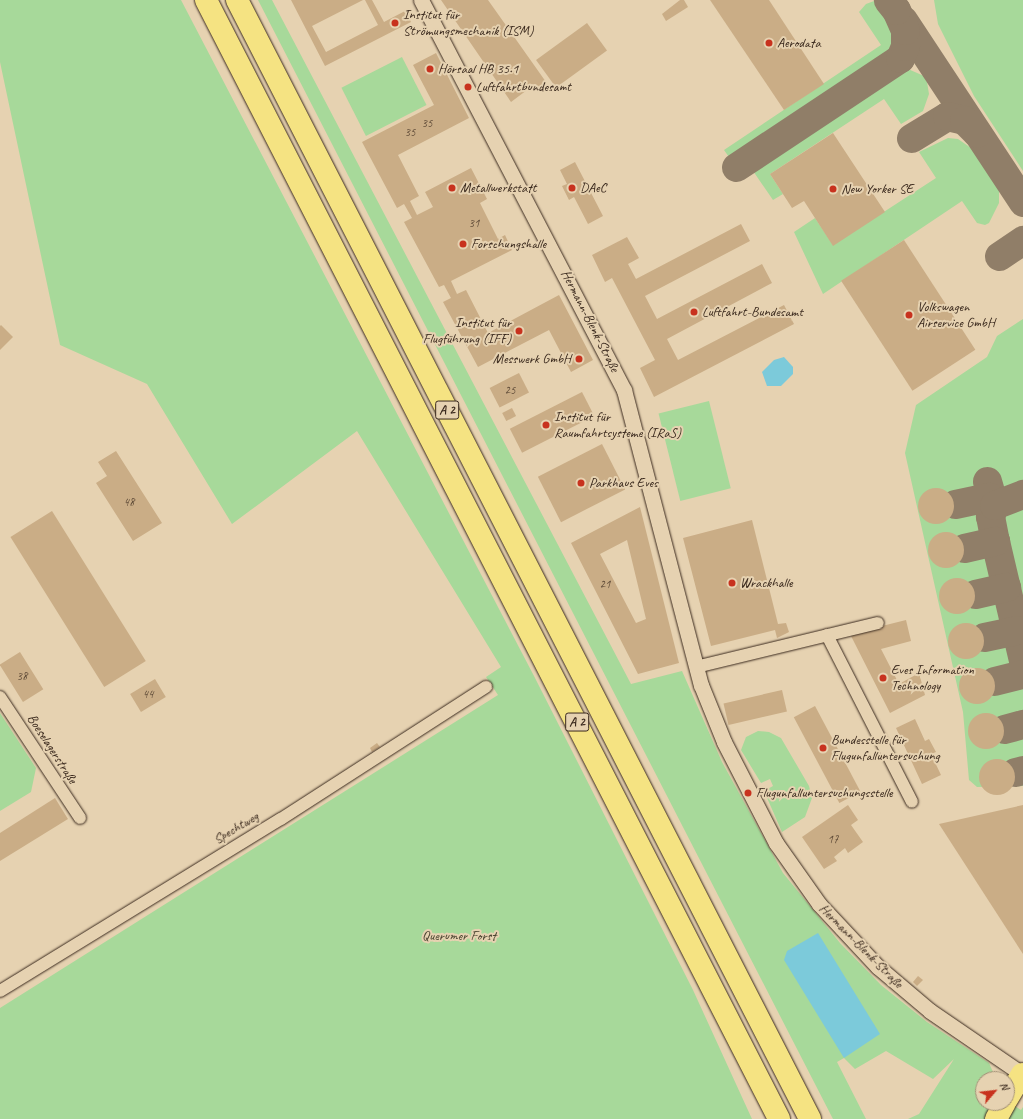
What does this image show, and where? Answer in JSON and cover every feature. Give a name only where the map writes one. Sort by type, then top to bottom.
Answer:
[{"type":"highway","name":"A 2","points":[[206,0],[779,1119]]},
{"type":"highway","name":"A 2","points":[[237,0],[810,1119]]},
{"type":"highway","points":[[1015,1086],[1022,1074]]},
{"type":"highway","points":[[792,1084],[817,1119]]},
{"type":"street","name":"Hermann-Blenk-Straße","points":[[421,0],[624,390],[638,433],[696,667],[711,713],[748,792],[776,843],[819,904],[864,953],[907,992],[1022,1074]]},
{"type":"street","points":[[696,667],[878,623]]},
{"type":"street","points":[[827,635],[912,802]]},
{"type":"street","name":"Spechtweg","points":[[0,991],[281,819],[486,687]]},
{"type":"street","name":"Boeselagerstraße","points":[[0,697],[80,818]]},
{"type":"green space","name":"Querumer Forst","points":[[0,0],[181,0],[534,676],[693,990],[752,1119],[0,1119],[0,1008],[498,695],[486,677],[501,667],[357,431],[232,524],[147,384],[60,345],[0,62]]},
{"type":"green space","points":[[258,0],[272,0],[631,684],[682,671],[722,762],[783,873],[840,943],[881,985],[927,1022],[989,1063],[992,1071],[975,1071],[975,1111],[1015,1111],[1015,1106],[1021,1110],[1023,1107],[1023,1119],[908,1119],[919,1114],[954,1059],[933,1079],[886,1051],[855,1069],[844,1058],[837,1062],[866,1119],[833,1119]]},
{"type":"green space","points":[[934,0],[1023,0],[1023,171],[974,96],[938,24]]},
{"type":"green space","points":[[874,1],[895,33],[894,51],[731,160],[724,150],[881,45],[859,12],[866,4]]},
{"type":"green space","points":[[402,57],[427,105],[366,136],[341,88]]},
{"type":"green space","points":[[908,69],[924,76],[927,82],[929,94],[923,111],[901,124],[884,99],[770,174],[783,194],[773,200],[751,168],[890,75]]},
{"type":"green space","points":[[948,138],[958,139],[971,148],[999,190],[999,203],[989,223],[985,225],[977,223],[962,201],[823,294],[794,232],[815,218],[833,245],[936,178],[919,152]]},
{"type":"green space","points":[[1023,319],[1023,786],[977,787],[969,780],[963,712],[905,453],[916,405],[987,357],[997,336]]},
{"type":"green space","points":[[709,401],[731,488],[680,501],[659,414]]},
{"type":"green space","points":[[0,713],[36,768],[31,792],[0,811]]},
{"type":"green space","points":[[758,731],[769,732],[781,738],[809,786],[812,798],[805,817],[782,832],[764,791],[773,786],[770,779],[761,783],[741,750],[746,737]]},
{"type":"water","points":[[784,357],[793,367],[793,374],[781,386],[767,386],[762,372],[774,360]]},
{"type":"water","points":[[818,933],[880,1034],[844,1058],[784,960],[787,951]]},
{"type":"building","points":[[291,0],[363,0],[312,26],[326,52],[378,25],[365,0],[372,0],[384,22],[405,11],[411,22],[325,66]]},
{"type":"building","points":[[441,0],[488,0],[546,82],[538,88],[535,84],[511,102]]},
{"type":"building","points":[[680,0],[684,0],[688,7],[666,21],[662,14]]},
{"type":"building","name":"Aerodata","points":[[710,0],[769,0],[824,84],[784,110]]},
{"type":"building","points":[[587,23],[607,51],[556,88],[536,60]]},
{"type":"building","points":[[436,53],[469,118],[398,155],[419,196],[410,201],[417,215],[433,207],[425,192],[471,168],[487,199],[480,203],[498,239],[505,235],[512,250],[451,281],[457,294],[466,290],[488,333],[559,295],[593,360],[571,372],[549,330],[478,367],[443,302],[451,298],[444,285],[439,287],[404,222],[412,218],[404,204],[397,208],[362,142],[434,105],[413,65]]},
{"type":"building","name":"New Yorker SE","points":[[833,133],[885,212],[833,246],[804,201],[792,208],[770,174]]},
{"type":"building","points":[[575,162],[603,216],[588,224],[574,197],[569,200],[562,186],[567,184],[560,170]]},
{"type":"building","name":"Luftfahrt-Bundesamt","points":[[741,224],[750,241],[645,296],[657,319],[762,264],[772,283],[667,339],[678,360],[784,305],[794,324],[654,397],[640,368],[655,360],[612,278],[605,282],[592,255],[627,237],[639,258],[628,264],[636,279]]},
{"type":"building","name":"Volkswagen Airservice GmbH","points":[[904,240],[975,350],[912,391],[841,281]]},
{"type":"building","points":[[1,325],[13,337],[0,350],[0,326]]},
{"type":"building","points":[[519,373],[529,393],[500,408],[490,388]]},
{"type":"building","name":"Institut für Raumfahrtsysteme (IRaS)","points":[[582,392],[594,416],[522,453],[510,429]]},
{"type":"building","points":[[512,408],[516,416],[506,421],[502,413]]},
{"type":"building","name":"Parkhaus Eves","points":[[602,444],[625,489],[561,522],[538,477]]},
{"type":"building","points":[[116,451],[162,523],[133,541],[96,483],[107,476],[98,462]]},
{"type":"building","points":[[940,488],[949,493],[953,499],[953,513],[949,519],[940,524],[932,524],[923,519],[919,513],[918,502],[923,493],[929,489]]},
{"type":"building","points":[[640,507],[679,663],[638,674],[571,543]],"holes":[[[627,540],[646,619],[636,623],[600,554]]]},
{"type":"building","points":[[52,511],[146,661],[104,687],[10,537]]},
{"type":"building","name":"Wrackhalle","points":[[752,520],[778,624],[786,623],[789,632],[777,638],[775,630],[711,646],[683,538]]},
{"type":"building","points":[[950,532],[959,537],[963,543],[963,557],[959,563],[950,568],[942,568],[933,563],[929,557],[928,546],[933,537],[939,533]]},
{"type":"building","points":[[961,578],[970,583],[974,589],[974,603],[970,609],[961,614],[953,614],[944,609],[940,603],[939,592],[944,583],[950,579]]},
{"type":"building","points":[[906,620],[911,641],[881,649],[899,684],[919,673],[925,695],[890,713],[850,634]]},
{"type":"building","points":[[970,623],[979,628],[983,634],[983,648],[979,654],[970,659],[962,659],[953,654],[949,648],[948,637],[953,628],[959,624]]},
{"type":"building","points":[[20,652],[43,689],[23,702],[0,665]]},
{"type":"building","points":[[981,668],[990,673],[994,679],[994,693],[990,699],[981,704],[973,704],[964,699],[960,693],[959,682],[964,673],[970,669]]},
{"type":"building","points":[[155,679],[166,697],[141,712],[130,694]]},
{"type":"building","points":[[782,690],[787,711],[728,725],[724,703]]},
{"type":"building","name":"Bundesstelle für Flugunfalluntersuchung","points":[[815,706],[861,792],[839,803],[794,717]]},
{"type":"building","points":[[990,713],[999,718],[1003,724],[1003,738],[999,744],[990,749],[982,749],[973,744],[969,738],[968,727],[973,718],[979,714]]},
{"type":"building","points":[[915,719],[925,741],[929,739],[936,752],[931,754],[941,775],[922,784],[896,728]]},
{"type":"building","points":[[377,743],[380,747],[372,752],[370,748]]},
{"type":"building","points":[[1001,759],[1010,764],[1014,770],[1014,784],[1010,790],[1001,795],[993,795],[984,790],[980,784],[979,773],[984,764],[990,760]]},
{"type":"building","points":[[55,798],[68,819],[0,861],[0,833]]},
{"type":"building","points":[[848,805],[858,820],[851,825],[863,842],[848,853],[845,848],[834,857],[837,861],[824,869],[802,837]]},
{"type":"building","points":[[1023,805],[1023,954],[939,824]]},
{"type":"building","points":[[918,976],[923,980],[917,986],[913,982]]},
{"type":"taxiway","points":[[736,167],[900,58],[905,46],[905,30],[896,10],[888,0]]},
{"type":"taxiway","points":[[903,20],[1023,202]]},
{"type":"taxiway","points":[[911,138],[947,116],[964,120],[977,133]]},
{"type":"taxiway","points":[[999,256],[1023,240]]},
{"type":"taxiway","points":[[987,481],[994,505],[990,516],[995,541],[1023,660]]},
{"type":"taxiway","points":[[994,505],[1023,494]]},
{"type":"taxiway","points":[[955,504],[989,497]]},
{"type":"taxiway","points":[[964,548],[995,541]]},
{"type":"taxiway","points":[[975,594],[1006,587]]},
{"type":"taxiway","points":[[984,637],[1016,630]]},
{"type":"taxiway","points":[[994,681],[1023,674]]},
{"type":"taxiway","points":[[1004,729],[1023,724]]},
{"type":"taxiway","points":[[1015,772],[1023,770]]},
{"type":"place","name":"Institut für Strömungsmechanik (ISM)","points":[[395,23]]},
{"type":"place","name":"Aerodata","points":[[769,43]]},
{"type":"place","name":"Hörsaal HB 35.1","points":[[430,69]]},
{"type":"place","name":"Luftfahrtbundesamt","points":[[468,87]]},
{"type":"place","name":"Metallwerkstatt","points":[[452,188]]},
{"type":"place","name":"DAeC","points":[[572,188]]},
{"type":"place","name":"New Yorker SE","points":[[833,189]]},
{"type":"place","name":"Forschungshalle","points":[[463,244]]},
{"type":"place","name":"Luftfahrt-Bundesamt","points":[[694,312]]},
{"type":"place","name":"Volkswagen Airservice GmbH","points":[[909,315]]},
{"type":"place","name":"Institut für Flugführung (IFF)","points":[[519,331]]},
{"type":"place","name":"Messwerk GmbH","points":[[579,359]]},
{"type":"place","name":"Institut für Raumfahrtsysteme (IRaS)","points":[[546,425]]},
{"type":"place","name":"Parkhaus Eves","points":[[581,483]]},
{"type":"place","name":"Wrackhalle","points":[[732,583]]},
{"type":"place","name":"Eves Information Technology","points":[[883,678]]},
{"type":"place","name":"Bundesstelle für Flugunfalluntersuchung","points":[[823,748]]},
{"type":"place","name":"Flugunfalluntersuchungsstelle","points":[[748,793]]}]
